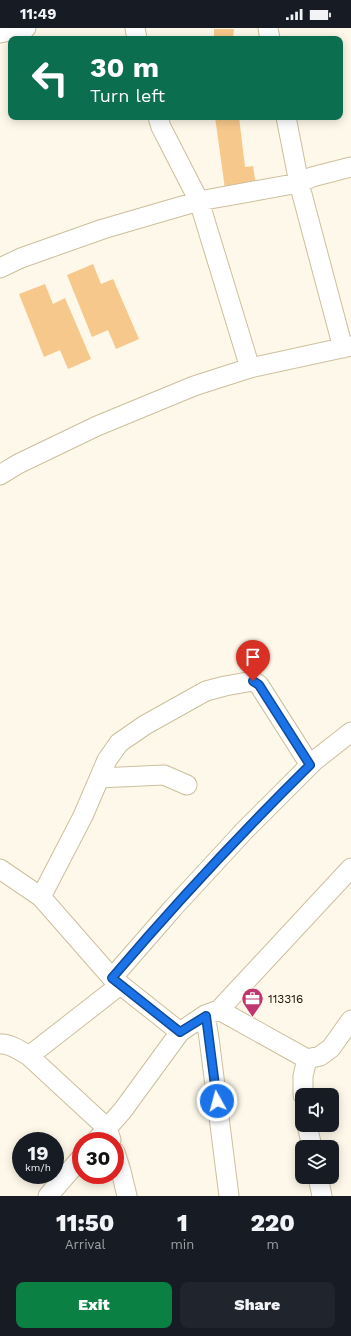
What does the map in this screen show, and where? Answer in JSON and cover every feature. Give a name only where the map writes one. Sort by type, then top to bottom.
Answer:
[{"type":"street","points":[[0,33],[26,28]]},
{"type":"street","points":[[159,120],[161,127],[199,201],[250,368]]},
{"type":"street","points":[[0,475],[18,464],[97,426],[194,386],[250,368],[347,347],[299,183],[287,120]]},
{"type":"street","points":[[0,268],[21,258],[103,229],[199,201],[299,183],[312,177],[351,167]]},
{"type":"street","points":[[41,897],[83,816],[107,760],[119,743],[145,725],[206,692],[225,686],[253,681],[259,685],[310,765]]},
{"type":"street","points":[[29,1056],[116,981],[178,902],[245,830],[310,765],[351,732]]},
{"type":"street","points":[[99,778],[164,775],[187,785]]},
{"type":"street","points":[[108,1132],[180,1032],[212,1013],[351,868]]},
{"type":"street","points":[[0,869],[41,897],[116,981],[180,1032]]},
{"type":"street","points":[[212,1013],[307,1059],[320,1056],[331,1048],[351,1020]]},
{"type":"street","points":[[212,1013],[209,1038],[229,1196]]},
{"type":"street","points":[[0,1044],[14,1048],[29,1056],[100,1132]]},
{"type":"street","points":[[303,1088],[303,1076],[307,1059]]},
{"type":"street","points":[[48,1196],[72,1168]]},
{"type":"street","points":[[124,1184],[126,1196]]},
{"type":"street","points":[[319,1184],[322,1196]]},
{"type":"building","points":[[214,29],[234,29],[233,36],[214,36]]},
{"type":"building","points":[[215,120],[239,120],[245,167],[253,166],[256,185],[225,189]]},
{"type":"building","points":[[93,264],[101,284],[113,279],[139,339],[116,349],[108,330],[92,337],[67,275]]},
{"type":"building","points":[[45,284],[53,304],[65,298],[91,359],[68,369],[60,350],[44,357],[19,294]]},
{"type":"place","name":"113316","points":[[252,1018]]},
{"type":"route","points":[[217,1101],[206,1016],[180,1032],[112,978],[173,908],[245,830],[310,765],[259,685],[253,681]]}]
